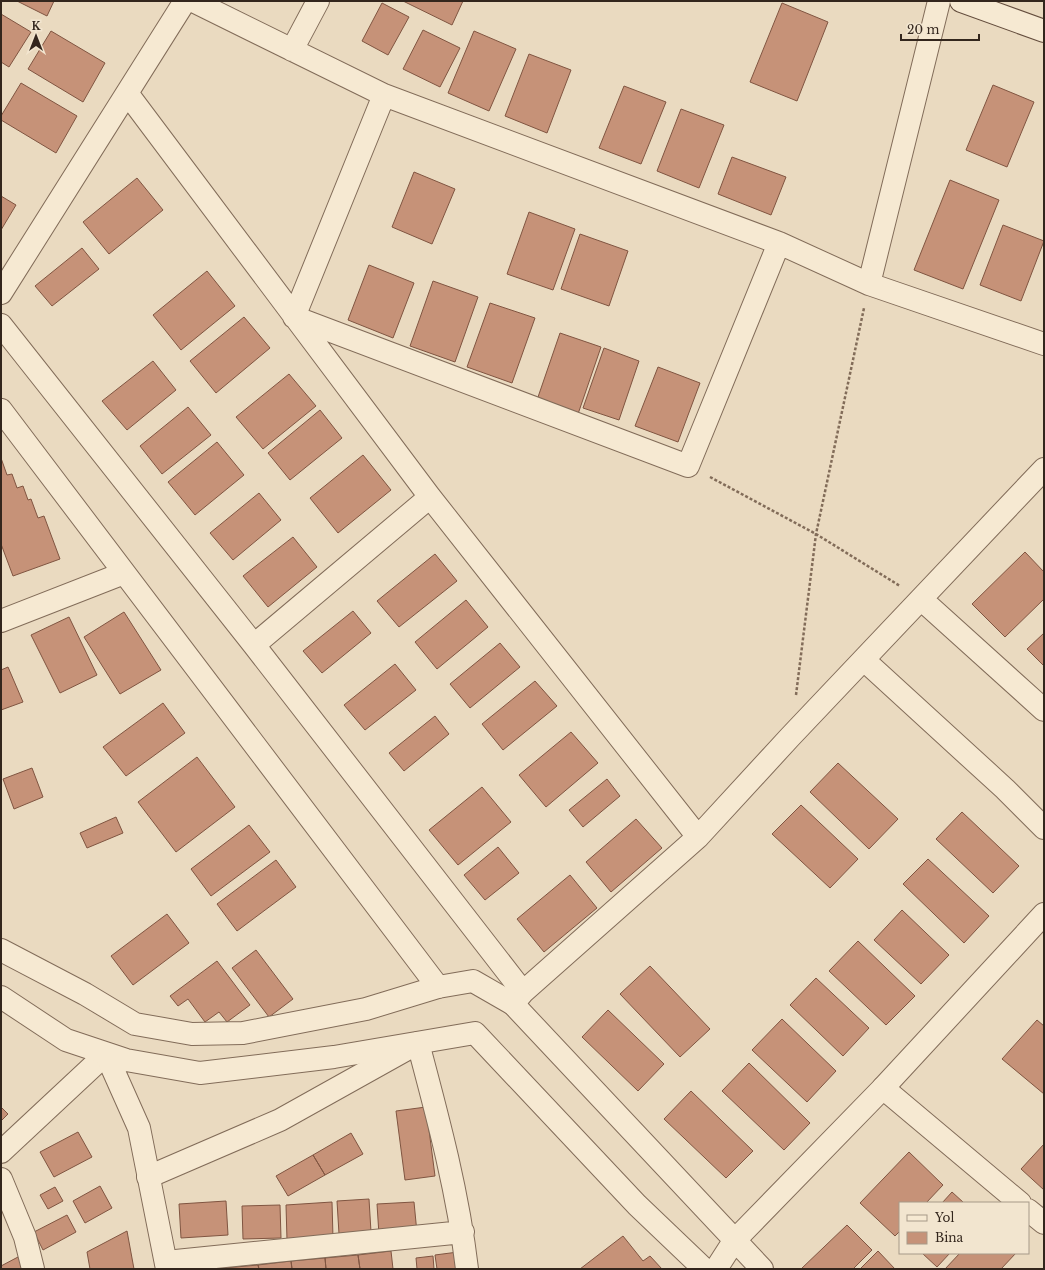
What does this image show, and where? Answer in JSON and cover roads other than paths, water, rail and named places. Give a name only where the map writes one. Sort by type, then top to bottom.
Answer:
[{"type":"street","points":[[1,293],[184,1]]},
{"type":"street","points":[[193,1],[384,95],[779,243],[869,284],[1044,344]]},
{"type":"street","points":[[292,50],[318,1]]},
{"type":"street","points":[[869,284],[939,1]]},
{"type":"street","points":[[961,1],[1044,31]]},
{"type":"street","points":[[127,93],[430,497],[698,837]]},
{"type":"street","points":[[294,317],[384,95]]},
{"type":"street","points":[[294,317],[688,466],[779,243]]},
{"type":"street","points":[[1,324],[254,645],[518,998],[734,1241],[762,1269]]},
{"type":"street","points":[[1,410],[438,987]]},
{"type":"street","points":[[518,998],[698,837],[790,737],[1044,469]]},
{"type":"street","points":[[254,645],[430,497]]},
{"type":"street","points":[[1,621],[124,573]]},
{"type":"street","points":[[921,599],[1044,710]]},
{"type":"street","points":[[864,660],[1005,789],[1044,828]]},
{"type":"street","points":[[716,1269],[734,1241],[883,1088],[1044,914]]},
{"type":"street","points":[[1,950],[85,994],[135,1024],[192,1034],[243,1033],[366,1009],[438,987],[473,981],[518,998]]},
{"type":"street","points":[[1,997],[66,1040],[126,1060],[200,1073],[334,1057],[475,1033],[637,1205],[704,1269]]},
{"type":"street","points":[[148,1177],[280,1120],[418,1043]]},
{"type":"street","points":[[418,1043],[451,1170],[463,1232],[467,1269]]},
{"type":"street","points":[[1,1152],[106,1054]]},
{"type":"street","points":[[106,1054],[139,1128],[166,1265],[463,1232]]},
{"type":"street","points":[[883,1088],[1019,1202]]},
{"type":"street","points":[[1,1179],[25,1238],[33,1269]]},
{"type":"street","points":[[1029,1211],[1044,1223]]}]
